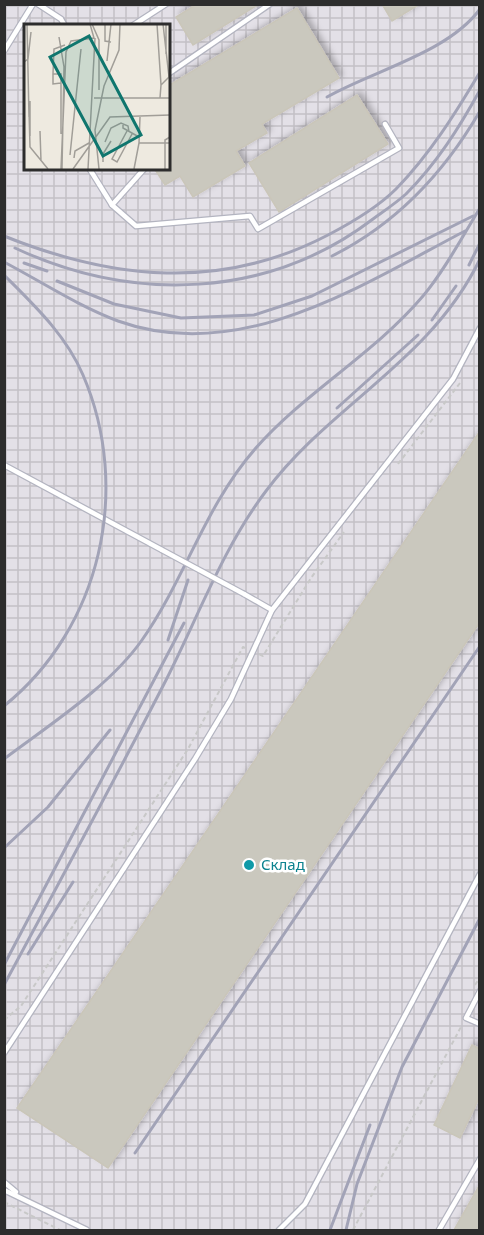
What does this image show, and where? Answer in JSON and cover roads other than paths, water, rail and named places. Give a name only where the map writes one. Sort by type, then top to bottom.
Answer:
[{"type":"lane","points":[[4,51],[33,4]]},
{"type":"lane","points":[[38,4],[62,19],[64,24]]},
{"type":"lane","points":[[135,24],[166,4]]},
{"type":"lane","points":[[170,73],[270,4]]},
{"type":"lane","points":[[90,170],[112,204],[136,226],[250,216],[258,229],[399,148],[385,124]]},
{"type":"lane","points":[[112,204],[143,170]]},
{"type":"lane","points":[[4,1053],[195,759],[240,680],[272,610],[453,379],[480,328]]},
{"type":"lane","points":[[4,465],[272,610]]},
{"type":"lane","points":[[279,1230],[305,1204],[480,874]]},
{"type":"lane","points":[[480,991],[466,1018],[480,1024]]},
{"type":"lane","points":[[439,1230],[480,1159]]},
{"type":"lane","points":[[4,1182],[20,1196]]},
{"type":"lane","points":[[4,1190],[87,1230]]},
{"type":"railway","points":[[327,97],[408,60],[449,38],[480,9]]},
{"type":"railway","points":[[4,236],[45,251],[86,262],[126,270],[167,273],[207,272],[248,265],[288,253],[355,220],[381,203],[396,189],[441,133],[480,72]]},
{"type":"railway","points":[[15,248],[60,266],[106,278],[152,284],[199,284],[245,278],[289,265],[332,245],[373,219],[406,194],[447,145],[480,90]]},
{"type":"railway","points":[[332,256],[377,229],[416,195],[451,155],[480,111]]},
{"type":"railway","points":[[4,759],[78,704],[113,674],[128,657],[157,617],[222,494],[255,449],[295,409],[404,317],[439,275],[480,208]]},
{"type":"railway","points":[[57,281],[114,304],[181,318],[254,315],[312,296],[473,216]]},
{"type":"railway","points":[[4,262],[74,301],[118,321],[164,332],[209,333],[254,326],[298,313],[384,274],[465,231]]},
{"type":"railway","points":[[469,265],[480,243]]},
{"type":"railway","points":[[4,985],[144,722],[223,561],[250,513],[292,461],[408,355],[435,326],[459,295],[480,259]]},
{"type":"railway","points":[[24,263],[47,271]]},
{"type":"railway","points":[[4,275],[38,309],[76,360],[98,419],[105,464],[105,509],[98,554],[85,597],[64,637],[37,674],[4,706]]},
{"type":"railway","points":[[432,320],[456,286]]},
{"type":"railway","points":[[337,408],[418,335]]},
{"type":"railway","points":[[168,640],[188,580]]},
{"type":"railway","points":[[4,965],[184,623]]},
{"type":"railway","points":[[135,1153],[480,646]]},
{"type":"railway","points":[[4,848],[48,807],[110,730]]},
{"type":"railway","points":[[28,954],[73,882]]},
{"type":"railway","points":[[346,1230],[357,1184],[402,1067],[480,918]]},
{"type":"railway","points":[[330,1230],[370,1125]]},
{"type":"place","name":"Склад","points":[[249,865]]}]
